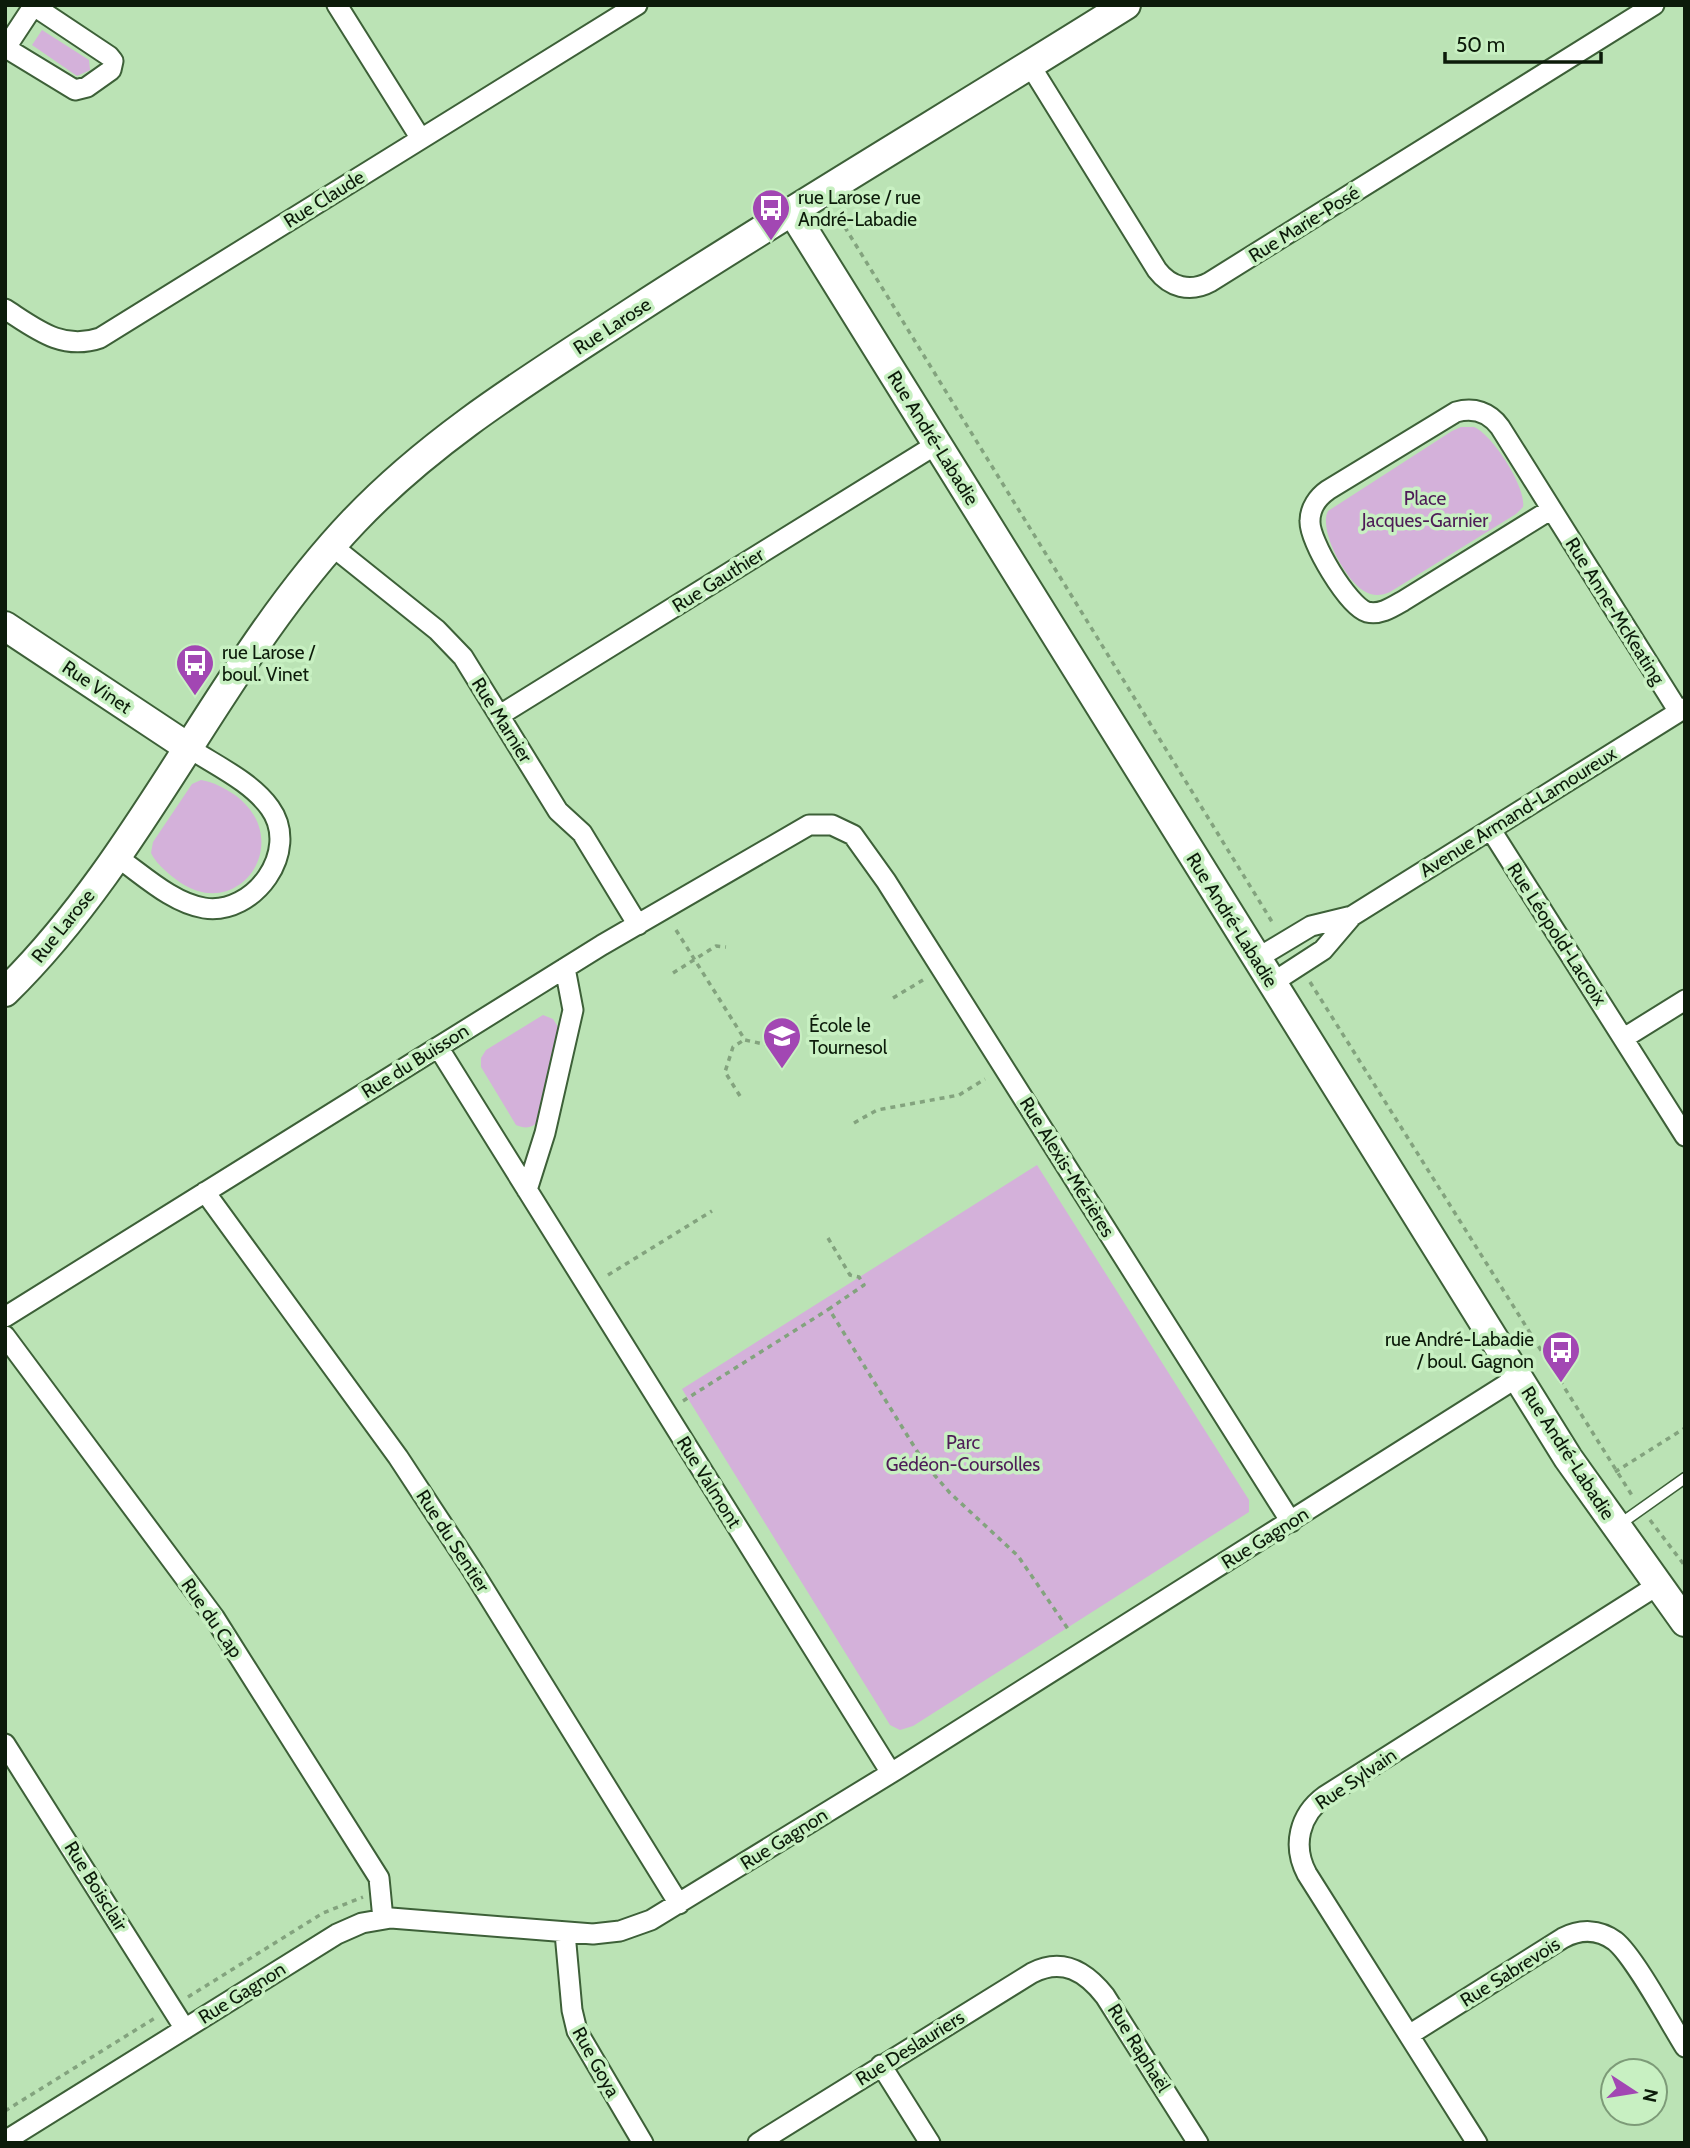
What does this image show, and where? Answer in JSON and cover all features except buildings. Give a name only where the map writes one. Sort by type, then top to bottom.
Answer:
[{"type":"street","points":[[337,5],[421,139]]},
{"type":"street","name":"Rue Claude","points":[[5,309],[58,341],[75,343],[100,338],[637,5]]},
{"type":"street","name":"Rue Larose","points":[[10,977],[66,925],[117,857],[285,606],[332,546],[399,477],[477,414],[792,211],[1126,5]]},
{"type":"street","name":"Rue Marie-Posé","points":[[1030,65],[1157,270],[1171,284],[1191,288],[1210,282],[1654,5]]},
{"type":"street","points":[[34,6],[109,56],[113,61],[111,70],[87,87],[75,90],[6,48],[34,6]]},
{"type":"street","name":"Rue André-Labadie","points":[[792,211],[1568,1458],[1685,1622]]},
{"type":"street","name":"Rue Anne-McKeating","points":[[1550,510],[1380,612],[1368,612],[1352,603],[1316,544],[1310,524],[1314,504],[1323,493],[1451,415],[1468,410],[1480,412],[1496,422],[1550,510],[1682,710]]},
{"type":"street","name":"Rue Gauthier","points":[[500,715],[937,444]]},
{"type":"street","name":"Rue Marnier","points":[[332,546],[446,638],[463,657],[558,811],[582,834],[638,925]]},
{"type":"street","name":"Rue Vinet","points":[[5,626],[189,748]]},
{"type":"street","name":"Avenue Armand-Lamoureux","points":[[1272,983],[1323,950],[1352,916],[1682,710]]},
{"type":"street","points":[[117,857],[172,895],[202,908],[234,906],[264,883],[278,854],[280,839],[275,816],[258,795],[189,748]]},
{"type":"street","name":"Rue du Buisson","points":[[5,1317],[565,968],[667,910],[794,831],[809,825],[832,825]]},
{"type":"street","name":"Rue Alexis-Mézières","points":[[832,825],[858,841],[886,881],[1291,1522]]},
{"type":"street","name":"Rue Léopold-Lacroix","points":[[1491,830],[1685,1136]]},
{"type":"street","name":"Avenue Armand-Lamoureux","points":[[1256,958],[1311,926],[1352,916]]},
{"type":"street","points":[[527,1190],[545,1133],[573,1010],[565,968]]},
{"type":"street","points":[[1624,1038],[1685,1000]]},
{"type":"street","name":"Rue Valmont","points":[[438,1047],[891,1773]]},
{"type":"street","name":"Rue du Sentier","points":[[205,1192],[405,1468],[471,1568],[679,1904]]},
{"type":"street","name":"Rue du Cap","points":[[5,1336],[214,1617],[379,1878],[383,1919]]},
{"type":"street","name":"Rue Gagnon","points":[[5,2141],[337,1934],[362,1923],[383,1919],[565,1933],[620,1931],[651,1920],[891,1773],[1518,1377]]},
{"type":"street","name":"Rue Sylvain","points":[[1477,2143],[1304,1867],[1299,1843],[1304,1820],[1325,1796],[1658,1586]]},
{"type":"street","name":"Rue Boisclair","points":[[5,1744],[185,2029]]},
{"type":"street","name":"Rue Sabrevois","points":[[1409,2035],[1563,1938],[1590,1931],[1604,1934],[1621,1947],[1685,2047]]},
{"type":"street","name":"Rue Goya","points":[[565,1933],[572,2010],[577,2031],[643,2143]]},
{"type":"street","name":"Rue Deslauriers","points":[[758,2143],[1032,1973],[1045,1967],[1067,1967]]},
{"type":"street","name":"Rue Raphaël","points":[[1067,1967],[1087,1975],[1105,1996],[1198,2143]]},
{"type":"street","points":[[881,2065],[930,2143]]},
{"type":"lane","points":[[1616,1527],[1685,1478]]},
{"type":"path","name":"Rue André-Labadie","points":[[824,218],[839,222],[846,229],[1278,932]]},
{"type":"path","points":[[968,440],[975,436]]},
{"type":"path","points":[[676,930],[745,1040]]},
{"type":"path","points":[[673,972],[716,946],[726,947]]},
{"type":"path","points":[[893,998],[923,980]]},
{"type":"path","name":"Rue André-Labadie","points":[[1309,980],[1615,1472],[1635,1499]]},
{"type":"path","points":[[740,1096],[724,1072],[733,1047],[745,1040],[768,1045]]},
{"type":"path","points":[[854,1122],[877,1110],[960,1095],[985,1079]]},
{"type":"path","points":[[608,1275],[712,1211]]},
{"type":"path","points":[[685,1399],[864,1285],[859,1277],[850,1275],[828,1238]]},
{"type":"path","points":[[829,1309],[925,1464],[950,1493],[1018,1556],[1068,1629]]},
{"type":"path","points":[[1615,1472],[1685,1428]]},
{"type":"path","points":[[1650,1519],[1685,1566]]},
{"type":"path","name":"Rue Gagnon","points":[[186,1999],[323,1913],[364,1897]]},
{"type":"path","points":[[5,2111],[156,2017]]},
{"type":"green space","points":[[42,30],[89,60],[90,70],[77,76],[32,45]]},
{"type":"green space","name":"Place Jacques-Garnier","points":[[1461,427],[1474,427],[1490,440],[1507,462],[1520,487],[1523,507],[1516,514],[1390,592],[1377,595],[1364,591],[1349,577],[1330,542],[1326,519],[1328,511],[1452,431]]},
{"type":"green space","points":[[201,780],[235,795],[253,813],[261,833],[260,853],[253,870],[240,884],[223,892],[203,892],[181,883],[160,866],[151,853],[153,842],[192,784]]},
{"type":"green space","points":[[543,1015],[553,1019],[560,1030],[538,1122],[531,1127],[522,1127],[516,1125],[481,1067],[481,1058],[486,1050]]},
{"type":"green space","name":"Parc Gédéon-Coursolles","points":[[1037,1165],[1249,1500],[1249,1512],[913,1726],[900,1730],[890,1725],[682,1389]]},
{"type":"place","name":"rue Larose / rue André-Labadie","points":[[771,242]]},
{"type":"place","name":"rue Larose / boul. Vinet","points":[[195,697]]},
{"type":"place","name":"École le Tournesol","points":[[782,1070]]},
{"type":"place","name":"rue André-Labadie / boul. Gagnon","points":[[1561,1384]]}]
